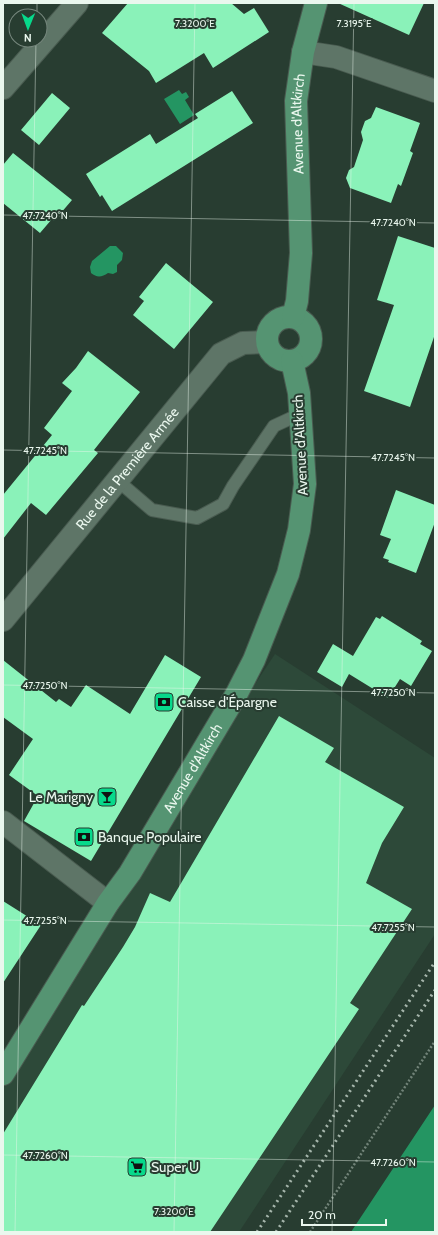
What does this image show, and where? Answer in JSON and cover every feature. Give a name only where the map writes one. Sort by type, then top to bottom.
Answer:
[{"type":"main road","name":"Avenue d'Altkirch","points":[[293,317],[297,301],[301,253],[296,101],[303,52],[316,3]]},
{"type":"main road","points":[[293,317],[305,324],[311,337],[308,350],[298,359],[284,361],[272,354],[268,348],[266,342],[267,335],[269,328],[279,319],[293,317]]},
{"type":"main road","name":"Avenue d'Altkirch","points":[[3,1074],[108,903],[130,873],[236,695],[254,660],[288,574],[299,530],[305,484],[299,393],[292,361]]},
{"type":"street","points":[[3,88],[77,3]]},
{"type":"street","points":[[303,52],[336,58],[435,91]]},
{"type":"street","name":"Rue de la Première Armée","points":[[3,620],[221,354],[243,343],[266,342]]},
{"type":"street","points":[[3,822],[108,903]]},
{"type":"lane","points":[[117,480],[152,510],[197,518],[223,504],[233,486],[274,426],[300,414]]},
{"type":"path","points":[[310,1232],[435,1041]]},
{"type":"shaded area","points":[[179,90],[182,94],[186,92],[189,97],[185,100],[194,115],[180,124],[164,99]]},
{"type":"shaded area","points":[[110,246],[116,246],[123,253],[122,260],[117,265],[117,272],[100,276],[93,275],[90,267],[92,261]]},
{"type":"shaded area","points":[[275,654],[435,758],[435,934],[239,1232],[3,1232],[3,1062]]},
{"type":"shaded area","points":[[435,1105],[435,1232],[351,1232]]},
{"type":"building","points":[[128,3],[231,3],[244,14],[254,8],[269,32],[213,68],[204,53],[156,83],[149,71],[102,33]]},
{"type":"building","points":[[338,3],[424,3],[409,35]]},
{"type":"building","points":[[232,91],[253,123],[112,211],[102,195],[100,197],[86,174],[150,134],[156,144],[198,118],[195,114]]},
{"type":"building","points":[[52,93],[70,108],[39,145],[21,130]]},
{"type":"building","points":[[376,107],[420,123],[410,151],[413,153],[401,186],[398,184],[391,203],[350,188],[346,178],[349,170],[354,167],[363,140],[361,132],[365,121],[371,118]]},
{"type":"building","points":[[13,153],[72,200],[54,221],[52,219],[40,233],[3,203],[3,165]]},
{"type":"building","points":[[398,236],[435,248],[435,334],[410,407],[364,391],[394,305],[377,300]]},
{"type":"building","points":[[166,263],[213,302],[174,349],[133,315],[144,301],[139,297]]},
{"type":"building","points":[[88,351],[140,392],[94,450],[98,453],[46,515],[31,503],[3,539],[3,495],[52,435],[44,428],[72,391],[62,383],[76,368]]},
{"type":"building","points":[[396,490],[435,505],[435,522],[416,573],[388,562],[389,560],[383,558],[391,539],[380,535]]},
{"type":"building","points":[[382,616],[422,641],[420,644],[432,651],[411,686],[400,679],[388,698],[349,674],[342,687],[317,672],[333,644],[353,656],[376,617],[380,619]]},
{"type":"building","points":[[165,655],[201,677],[91,861],[24,821],[38,796],[9,775],[33,739],[3,717],[3,660],[56,702],[59,699],[71,707],[86,685],[130,714]]},
{"type":"building","points":[[279,716],[334,748],[325,762],[404,807],[382,843],[366,883],[412,909],[350,1003],[359,1009],[210,1232],[3,1232],[3,1134],[82,1005],[84,1006],[123,947],[135,927],[150,893],[170,902]]},
{"type":"building","points":[[3,901],[41,925],[3,983]]},
{"type":"railway","points":[[257,1232],[435,962]]},
{"type":"railway","points":[[276,1232],[435,990]]},
{"type":"place","name":"Caisse d'Épargne","points":[[164,702]]},
{"type":"place","name":"Le Marigny","points":[[107,797]]},
{"type":"place","name":"Banque Populaire","points":[[84,837]]},
{"type":"place","name":"Super U","points":[[137,1167]]}]
